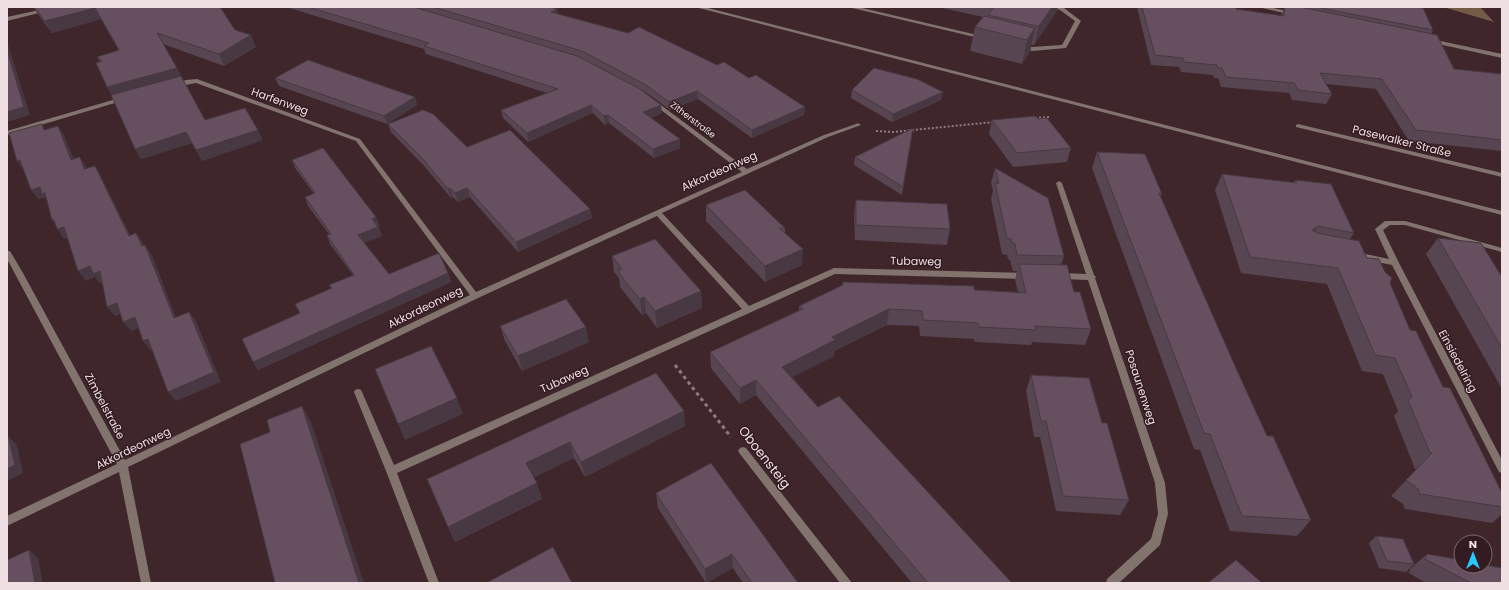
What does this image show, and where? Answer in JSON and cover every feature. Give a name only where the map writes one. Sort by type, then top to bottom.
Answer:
[{"type":"street","points":[[7,19],[60,7]]},
{"type":"street","points":[[698,7],[1502,213]]},
{"type":"street","points":[[851,7],[987,38]]},
{"type":"street","points":[[1017,45],[1032,49],[1064,47],[1078,21],[1062,9],[1053,7]]},
{"type":"street","points":[[1261,7],[1296,14]]},
{"type":"street","points":[[1424,40],[1502,56]]},
{"type":"street","name":"Harfenweg","points":[[171,86],[197,81],[358,140],[476,296]]},
{"type":"street","points":[[7,133],[134,97]]},
{"type":"street","name":"Zitherstraße","points":[[651,99],[746,172]]},
{"type":"street","name":"Akkordeonweg","points":[[7,521],[476,296],[826,136],[858,125]]},
{"type":"street","name":"Pasewalker Straße","points":[[1298,126],[1502,176]]},
{"type":"street","name":"Posaunenweg","points":[[1059,183],[1160,482],[1163,514],[1156,542],[1111,583]]},
{"type":"street","points":[[657,212],[748,310]]},
{"type":"street","name":"Einsiedelring","points":[[1502,250],[1405,223],[1388,223],[1379,228],[1395,263],[1502,469]]},
{"type":"street","name":"Zimbelstraße","points":[[7,253],[123,466],[146,583]]},
{"type":"street","points":[[1351,254],[1395,263]]},
{"type":"street","name":"Tubaweg","points":[[391,471],[834,271],[1037,276]]},
{"type":"street","points":[[1052,276],[1092,277]]},
{"type":"street","points":[[358,392],[391,471],[434,583]]},
{"type":"street","name":"Oboensteig","points":[[743,451],[847,583]]},
{"type":"path","points":[[1034,118],[1056,118]]},
{"type":"path","points":[[858,125],[875,131],[893,132],[995,122]]},
{"type":"path","name":"Oboensteig","points":[[661,348],[743,451]]},
{"type":"shaded area","points":[[1443,7],[1480,7],[1494,22]]},
{"type":"building","points":[[34,7],[220,7],[235,30],[251,35],[219,54],[157,33],[177,68],[107,87],[96,63],[102,61],[97,57],[119,50],[95,8],[45,21]]},
{"type":"building","points":[[308,7],[414,7],[577,56],[640,89],[661,105],[643,112],[680,139],[653,149],[608,115],[604,116],[591,105],[527,133],[501,110],[558,89],[424,46],[429,43]]},
{"type":"building","points":[[433,7],[550,7],[557,9],[551,12],[628,33],[639,27],[717,65],[724,62],[749,78],[756,75],[805,107],[752,130],[697,91],[669,102],[646,85],[582,51]]},
{"type":"building","points":[[994,7],[1052,7],[1039,26],[1037,26],[988,15]]},
{"type":"building","points":[[1142,7],[1236,7],[1236,9],[1284,16],[1285,7],[1300,7],[1437,35],[1454,69],[1502,74],[1502,140],[1416,130],[1382,79],[1320,73],[1332,94],[1298,90],[1294,83],[1226,77],[1222,68],[1218,68],[1217,65],[1184,62],[1183,58],[1155,55]]},
{"type":"building","points":[[1316,7],[1423,8],[1433,30]]},
{"type":"building","points":[[984,16],[1035,28],[1027,40],[975,27]]},
{"type":"building","points":[[7,50],[24,107],[7,112]]},
{"type":"building","points":[[308,60],[415,97],[384,116],[275,78]]},
{"type":"building","points":[[874,68],[917,79],[943,92],[893,114],[852,90]]},
{"type":"building","points":[[181,76],[205,120],[245,108],[258,130],[196,150],[186,132],[135,149],[111,95]]},
{"type":"building","points":[[423,110],[433,114],[467,147],[510,130],[590,209],[516,242],[467,188],[455,193],[450,188],[448,189],[422,158],[388,124]]},
{"type":"building","points":[[1035,116],[1038,119],[1047,118],[1071,148],[1017,153],[992,120]]},
{"type":"building","points":[[42,124],[44,130],[58,126],[71,160],[80,157],[84,169],[95,166],[129,236],[136,233],[142,246],[145,245],[174,318],[189,312],[214,372],[168,392],[148,339],[143,341],[135,317],[123,322],[117,303],[107,307],[100,271],[93,274],[90,266],[78,271],[64,227],[57,229],[54,220],[52,220],[45,193],[42,194],[40,187],[31,190],[20,160],[17,161],[9,133]]},
{"type":"building","points":[[913,128],[903,187],[855,157]]},
{"type":"building","points":[[323,148],[376,217],[372,219],[378,227],[358,235],[389,274],[439,253],[448,273],[253,362],[242,339],[300,313],[295,304],[332,288],[329,285],[354,275],[327,235],[331,234],[305,197],[315,193],[292,160]]},
{"type":"building","points":[[1097,152],[1145,154],[1162,194],[1159,193],[1235,366],[1267,436],[1273,436],[1311,520],[1242,516],[1210,434],[1204,433]]},
{"type":"building","points":[[995,168],[1048,198],[1064,256],[1017,255],[1015,244],[1012,243],[1011,239],[1007,238],[995,183],[999,184]]},
{"type":"building","points":[[1222,174],[1297,183],[1295,180],[1331,184],[1354,233],[1318,226],[1312,230],[1317,233],[1359,241],[1367,258],[1379,259],[1385,272],[1392,278],[1390,283],[1410,330],[1416,331],[1443,387],[1450,388],[1502,493],[1502,507],[1420,494],[1418,489],[1406,480],[1432,453],[1430,453],[1408,400],[1412,397],[1395,358],[1375,355],[1338,268],[1250,257]]},
{"type":"building","points":[[745,190],[785,228],[779,228],[803,249],[765,266],[706,205]]},
{"type":"building","points":[[856,200],[947,204],[950,229],[856,225]]},
{"type":"building","points":[[1438,238],[1481,243],[1502,277],[1502,348]]},
{"type":"building","points":[[655,239],[701,291],[655,311],[644,297],[640,299],[628,285],[618,271],[622,269],[612,256]]},
{"type":"building","points":[[1019,264],[1067,265],[1074,292],[1080,292],[1091,329],[1035,326],[1036,330],[979,327],[978,323],[923,320],[922,311],[889,309],[832,337],[835,340],[782,367],[818,407],[839,396],[1012,583],[928,583],[756,380],[740,388],[710,352],[803,309],[799,306],[843,285],[843,282],[974,286],[974,290],[1026,293]]},
{"type":"building","points":[[566,299],[586,327],[518,356],[500,326]]},
{"type":"building","points":[[431,346],[457,398],[398,424],[375,369]]},
{"type":"building","points":[[656,373],[684,411],[581,462],[570,442],[526,463],[537,483],[448,527],[427,479]]},
{"type":"building","points":[[1031,375],[1089,378],[1102,423],[1107,423],[1129,500],[1063,496],[1046,421],[1041,421]]},
{"type":"building","points":[[302,406],[359,583],[275,583],[240,444],[270,432],[267,420]]},
{"type":"building","points":[[8,436],[15,465],[7,469],[7,437]]},
{"type":"building","points":[[711,463],[798,583],[752,583],[732,554],[705,569],[656,493]]},
{"type":"building","points":[[1376,536],[1403,539],[1414,564],[1387,561]]},
{"type":"building","points":[[553,547],[572,583],[488,582]]},
{"type":"building","points":[[29,550],[35,583],[7,583],[7,560]]},
{"type":"building","points":[[1427,554],[1453,559],[1453,574],[1425,559]]},
{"type":"building","points":[[1236,560],[1262,583],[1208,583]]},
{"type":"building","points":[[1493,566],[1502,568],[1502,583],[1471,583],[1454,574],[1493,574]]}]
